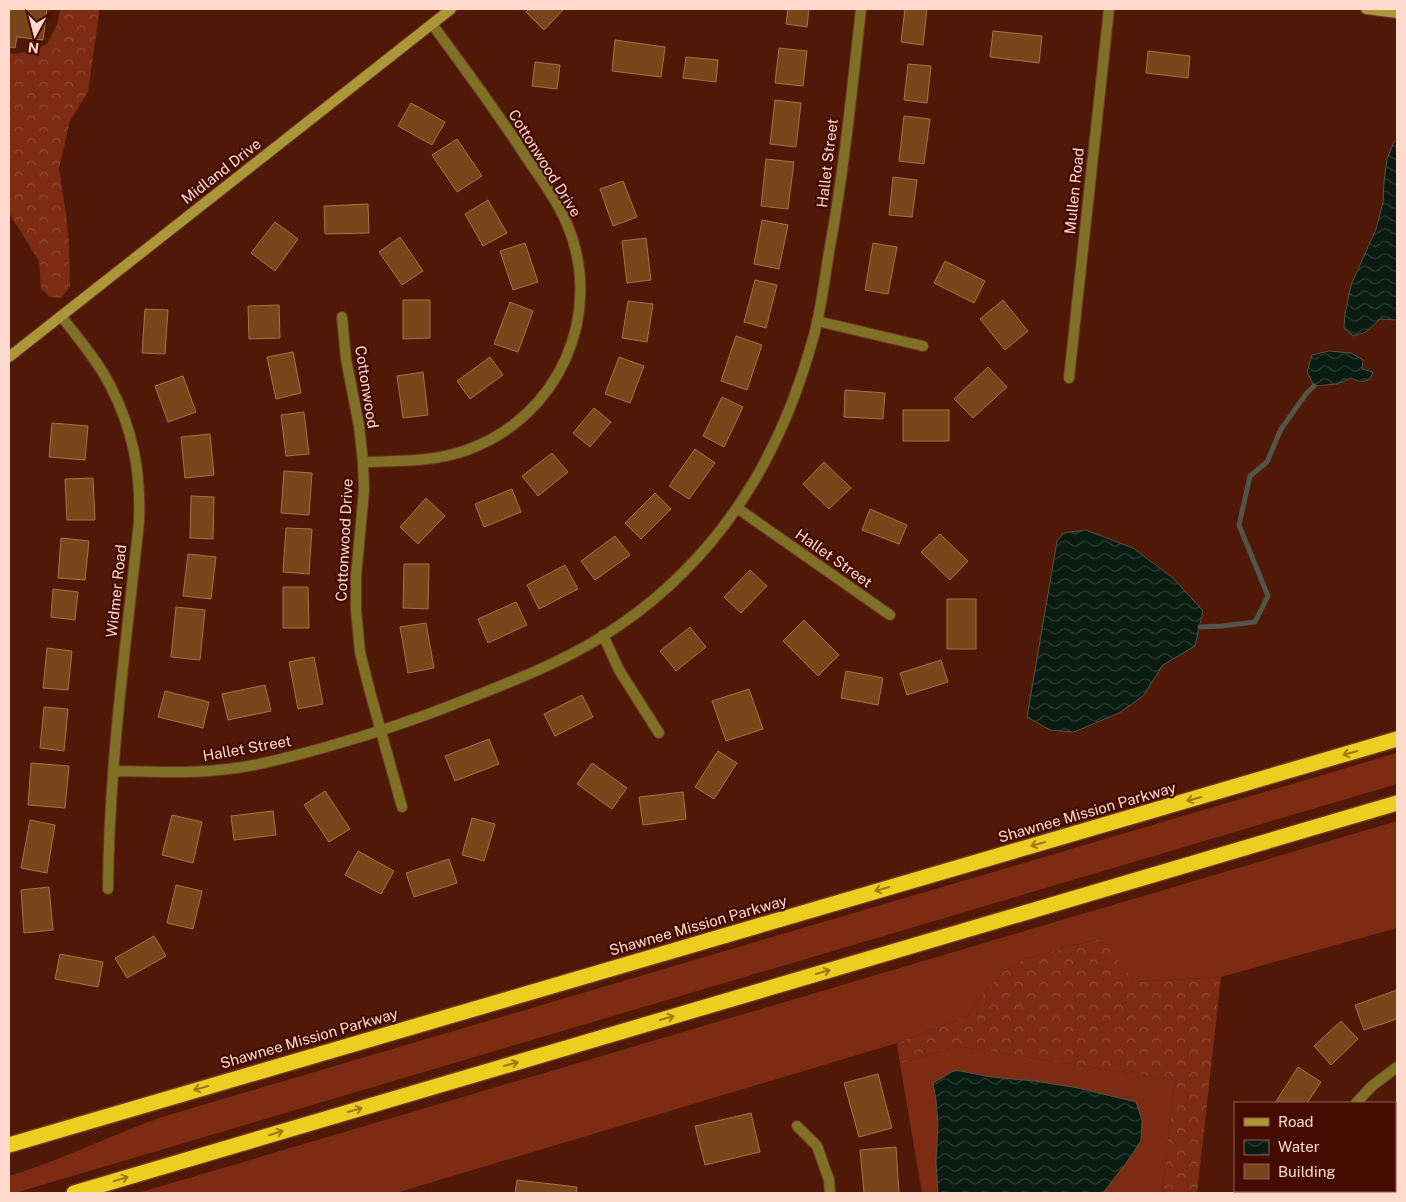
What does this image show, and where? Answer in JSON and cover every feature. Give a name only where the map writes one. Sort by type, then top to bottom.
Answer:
[{"type":"highway","name":"Shawnee Mission Parkway","points":[[9,1144],[1397,740]]},
{"type":"highway","points":[[74,1193],[1397,802]]},
{"type":"highway","points":[[9,1150],[55,1131]]},
{"type":"street","name":"Midland Drive","points":[[9,357],[451,9]]},
{"type":"street","name":"Hallet Street","points":[[114,771],[189,772],[236,768],[296,756],[381,731],[442,710],[567,657],[620,625],[664,590],[699,556],[722,530],[758,477],[782,430],[813,340],[837,210],[861,9]]},
{"type":"street","name":"Mullen Road","points":[[1069,378],[1109,9]]},
{"type":"street","points":[[1366,9],[1397,13]]},
{"type":"street","name":"Cottonwood Drive","points":[[381,731],[360,652],[356,610],[356,576],[364,491],[362,462],[423,460],[452,455],[488,441],[503,433],[517,422],[542,398],[568,354],[577,321],[580,288],[579,271],[572,238],[566,222],[550,193],[504,123],[432,24]]},
{"type":"street","name":"Widmer Road","points":[[61,316],[109,384],[126,420],[136,457],[140,496],[139,522],[118,713],[108,862],[108,889]]},
{"type":"street","name":"Cottonwood","points":[[342,316],[346,359],[359,426],[362,462]]},
{"type":"street","points":[[817,321],[923,346]]},
{"type":"street","name":"Hallet Street","points":[[737,508],[890,614]]},
{"type":"street","points":[[603,635],[619,670],[659,733]]},
{"type":"street","points":[[381,731],[402,807]]},
{"type":"street","points":[[1357,1102],[1372,1086],[1397,1067]]},
{"type":"street","points":[[797,1126],[817,1146],[829,1180],[830,1193]]},
{"type":"green space","points":[[60,9],[99,9],[88,92],[70,121],[59,168],[69,243],[70,287],[61,298],[50,297],[41,289],[39,261],[9,213],[9,53],[32,51],[47,44],[57,25]]},
{"type":"green space","points":[[1397,753],[1397,784],[15,1193],[9,1193],[9,1176],[165,1116]]},
{"type":"green space","points":[[1397,821],[1397,928],[1221,977],[1134,982],[1101,938],[1024,959],[1003,972],[986,990],[968,1016],[897,1043],[396,1193],[138,1193]]},
{"type":"green space","points":[[1102,938],[1134,982],[1221,977],[1197,1193],[1162,1193],[1175,1080],[956,1046],[900,1064],[897,1043],[968,1016],[986,990],[1003,972],[1024,959]]},
{"type":"green space","points":[[956,1046],[1175,1080],[1162,1193],[1103,1193],[1136,1102],[1078,1088],[1035,1081],[991,1077],[933,1083],[938,1125],[936,1161],[938,1193],[922,1193],[900,1064]]},
{"type":"water","points":[[1397,140],[1397,320],[1380,319],[1366,332],[1353,336],[1344,328],[1351,285],[1376,229],[1383,202],[1387,159],[1394,142]]},
{"type":"water","points":[[1329,351],[1351,353],[1363,360],[1362,369],[1373,372],[1370,379],[1361,382],[1351,378],[1337,384],[1314,386],[1307,372],[1312,355]]},
{"type":"water","points":[[1086,530],[1133,548],[1173,578],[1203,611],[1195,646],[1163,665],[1143,696],[1119,713],[1074,732],[1050,730],[1027,717],[1057,541],[1064,533]]},
{"type":"water","points":[[955,1070],[991,1077],[1035,1081],[1078,1088],[1136,1102],[1142,1120],[1141,1141],[1103,1193],[938,1193],[936,1161],[938,1125],[933,1083]]},
{"type":"building","points":[[9,9],[47,9],[43,40],[17,37],[15,48],[9,47]]},
{"type":"building","points":[[529,9],[564,9],[544,30],[526,12]]},
{"type":"building","points":[[788,9],[809,9],[807,27],[786,24]]},
{"type":"building","points":[[905,9],[927,9],[923,45],[901,42]]},
{"type":"building","points":[[993,31],[1042,36],[1039,63],[990,57]]},
{"type":"building","points":[[615,40],[665,47],[661,77],[612,71]]},
{"type":"building","points":[[779,48],[807,51],[803,86],[775,83]]},
{"type":"building","points":[[1148,51],[1190,56],[1188,78],[1146,73]]},
{"type":"building","points":[[686,57],[718,60],[716,82],[683,78]]},
{"type":"building","points":[[535,62],[560,65],[557,89],[532,86]]},
{"type":"building","points":[[908,64],[931,66],[927,103],[904,100]]},
{"type":"building","points":[[775,100],[801,103],[796,147],[770,144]]},
{"type":"building","points":[[411,103],[445,122],[432,145],[398,126]]},
{"type":"building","points":[[904,116],[930,119],[924,164],[899,161]]},
{"type":"building","points":[[457,139],[482,176],[457,192],[432,155]]},
{"type":"building","points":[[766,159],[794,162],[788,209],[761,206]]},
{"type":"building","points":[[893,177],[917,180],[912,217],[889,215]]},
{"type":"building","points":[[623,181],[637,217],[613,226],[600,189]]},
{"type":"building","points":[[488,200],[507,233],[483,246],[465,214]]},
{"type":"building","points":[[368,204],[369,233],[325,234],[324,206]]},
{"type":"building","points":[[762,220],[788,225],[779,269],[754,264]]},
{"type":"building","points":[[275,222],[298,239],[275,271],[251,253]]},
{"type":"building","points":[[400,237],[423,271],[402,285],[379,252]]},
{"type":"building","points":[[646,238],[651,280],[627,283],[622,241]]},
{"type":"building","points":[[525,243],[538,282],[513,290],[500,251]]},
{"type":"building","points":[[873,243],[897,247],[888,294],[865,290]]},
{"type":"building","points":[[945,261],[985,281],[974,303],[934,283]]},
{"type":"building","points":[[755,280],[777,285],[766,328],[744,322]]},
{"type":"building","points":[[403,300],[430,300],[430,338],[403,339]]},
{"type":"building","points":[[1003,300],[1028,331],[1005,350],[980,319]]},
{"type":"building","points":[[628,301],[653,304],[647,342],[622,338]]},
{"type":"building","points":[[510,302],[533,311],[518,352],[494,344]]},
{"type":"building","points":[[279,305],[280,338],[249,339],[248,306]]},
{"type":"building","points":[[145,309],[168,310],[165,354],[142,353]]},
{"type":"building","points":[[736,336],[762,345],[747,390],[721,381]]},
{"type":"building","points":[[293,352],[301,393],[276,399],[267,357]]},
{"type":"building","points":[[490,357],[503,375],[470,399],[457,381]]},
{"type":"building","points":[[619,357],[644,366],[630,403],[605,394]]},
{"type":"building","points":[[988,367],[1007,387],[973,418],[954,399]]},
{"type":"building","points":[[423,372],[428,415],[403,418],[397,376]]},
{"type":"building","points":[[183,376],[196,412],[168,422],[155,386]]},
{"type":"building","points":[[845,390],[885,393],[883,419],[844,417]]},
{"type":"building","points":[[722,397],[743,407],[724,447],[703,436]]},
{"type":"building","points":[[594,408],[611,422],[590,447],[573,433]]},
{"type":"building","points":[[903,410],[949,410],[949,441],[903,441]]},
{"type":"building","points":[[304,412],[309,454],[286,456],[281,415]]},
{"type":"building","points":[[52,423],[88,426],[85,460],[49,457]]},
{"type":"building","points":[[210,434],[214,475],[185,478],[181,437]]},
{"type":"building","points":[[695,449],[715,463],[689,499],[669,486]]},
{"type":"building","points":[[552,453],[568,472],[538,496],[522,476]]},
{"type":"building","points":[[824,462],[851,488],[829,509],[803,484]]},
{"type":"building","points":[[284,471],[312,473],[309,515],[281,513]]},
{"type":"building","points":[[93,478],[95,520],[67,520],[65,479]]},
{"type":"building","points":[[512,489],[521,512],[484,527],[475,504]]},
{"type":"building","points":[[655,493],[671,509],[641,539],[625,523]]},
{"type":"building","points":[[191,496],[214,497],[213,539],[190,538]]},
{"type":"building","points":[[426,498],[445,516],[418,544],[400,527]]},
{"type":"building","points":[[870,509],[907,525],[899,544],[862,530]]},
{"type":"building","points":[[286,528],[312,529],[309,574],[283,572]]},
{"type":"building","points":[[940,534],[968,561],[950,580],[921,552]]},
{"type":"building","points":[[615,536],[630,555],[595,580],[581,561]]},
{"type":"building","points":[[61,538],[89,541],[85,580],[58,578]]},
{"type":"building","points":[[188,554],[216,557],[211,599],[183,596]]},
{"type":"building","points":[[404,564],[429,564],[428,609],[403,608]]},
{"type":"building","points":[[565,565],[578,589],[539,609],[527,585]]},
{"type":"building","points":[[750,570],[767,586],[741,613],[724,597]]},
{"type":"building","points":[[283,587],[308,587],[309,628],[283,628]]},
{"type":"building","points":[[53,589],[78,592],[75,620],[51,617]]},
{"type":"building","points":[[947,599],[976,599],[976,649],[947,649]]},
{"type":"building","points":[[516,602],[527,625],[488,643],[478,619]]},
{"type":"building","points":[[176,607],[205,610],[200,660],[171,657]]},
{"type":"building","points":[[804,620],[839,655],[818,676],[783,641]]},
{"type":"building","points":[[426,623],[434,668],[408,673],[400,627]]},
{"type":"building","points":[[690,627],[706,647],[676,671],[660,651]]},
{"type":"building","points":[[47,648],[72,651],[68,690],[43,688]]},
{"type":"building","points":[[314,657],[323,704],[298,709],[289,662]]},
{"type":"building","points":[[941,660],[948,682],[907,695],[900,673]]},
{"type":"building","points":[[846,671],[883,678],[878,705],[841,698]]},
{"type":"building","points":[[265,685],[271,711],[228,720],[222,694]]},
{"type":"building","points":[[749,689],[763,729],[726,741],[712,701]]},
{"type":"building","points":[[165,691],[209,702],[203,728],[158,717]]},
{"type":"building","points":[[582,695],[593,717],[555,736],[544,714]]},
{"type":"building","points":[[44,707],[68,709],[64,751],[40,748]]},
{"type":"building","points":[[489,739],[499,764],[455,781],[445,756]]},
{"type":"building","points":[[718,751],[737,763],[714,799],[695,787]]},
{"type":"building","points":[[31,763],[69,766],[65,808],[28,805]]},
{"type":"building","points":[[592,763],[627,788],[612,809],[577,784]]},
{"type":"building","points":[[325,791],[350,829],[329,842],[304,805]]},
{"type":"building","points":[[683,792],[686,819],[643,825],[639,797]]},
{"type":"building","points":[[273,811],[276,835],[234,840],[231,816]]},
{"type":"building","points":[[172,815],[202,822],[193,863],[162,855]]},
{"type":"building","points":[[472,818],[495,824],[484,861],[462,855]]},
{"type":"building","points":[[30,820],[55,825],[47,873],[21,868]]},
{"type":"building","points":[[358,851],[394,871],[381,894],[345,875]]},
{"type":"building","points":[[449,859],[457,883],[414,897],[406,873]]},
{"type":"building","points":[[176,885],[202,891],[193,929],[167,923]]},
{"type":"building","points":[[49,887],[53,930],[24,933],[21,890]]},
{"type":"building","points":[[154,936],[166,956],[127,978],[115,958]]},
{"type":"building","points":[[60,954],[103,962],[98,987],[55,979]]},
{"type":"building","points":[[1397,990],[1397,1019],[1364,1030],[1355,1005]]},
{"type":"building","points":[[1341,1021],[1358,1039],[1331,1065],[1314,1046]]},
{"type":"building","points":[[1298,1067],[1321,1082],[1308,1102],[1276,1102]]},
{"type":"building","points":[[878,1074],[892,1128],[859,1137],[844,1083]]},
{"type":"building","points":[[751,1113],[760,1152],[705,1165],[695,1126]]},
{"type":"building","points":[[1397,1131],[1397,1159],[1396,1158]]},
{"type":"building","points":[[896,1147],[899,1193],[864,1193],[860,1150]]},
{"type":"building","points":[[517,1180],[577,1187],[576,1193],[515,1193]]},
{"type":"building","points":[[1246,1192],[1276,1192],[1276,1193]]},
{"type":"building","points":[[1363,1192],[1390,1192],[1389,1193]]},
{"type":"waterway","points":[[1200,627],[1255,622],[1268,596],[1239,525],[1250,476],[1267,462],[1281,429],[1314,386]]}]
